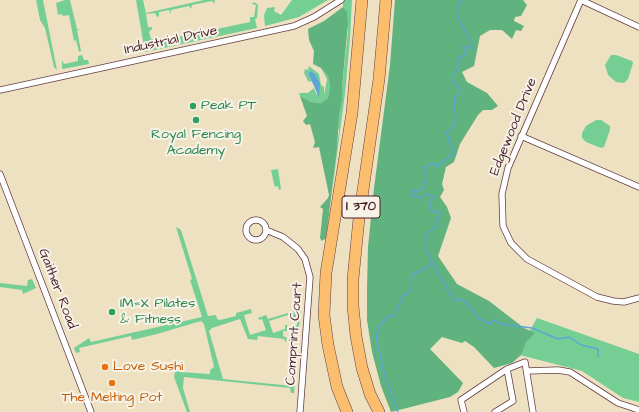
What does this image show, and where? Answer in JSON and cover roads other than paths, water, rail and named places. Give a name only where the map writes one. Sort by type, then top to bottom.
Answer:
[{"type":"highway","name":"I 370","points":[[353,412],[340,374],[333,340],[330,308],[335,225],[352,113],[362,0]]},
{"type":"highway","name":"I 370","points":[[378,412],[364,375],[356,336],[353,306],[353,279],[359,218],[377,94],[386,0]]},
{"type":"highway","points":[[335,225],[326,273],[324,315],[328,345],[337,387],[347,412]]},
{"type":"street","name":"Industrial Drive","points":[[0,90],[287,28],[314,17],[341,0]]},
{"type":"street","points":[[581,0],[639,27]]},
{"type":"street","name":"Edgewood Drive","points":[[581,0],[508,168],[502,194],[503,226],[511,243],[527,259],[597,297],[618,302],[639,298]]},
{"type":"street","points":[[521,136],[639,187]]},
{"type":"street","name":"Gaither Road","points":[[0,174],[91,412]]},
{"type":"street","name":"Comprint Court","points":[[266,230],[284,237],[298,249],[307,264],[310,277],[300,412]]},
{"type":"street","points":[[464,412],[461,400],[507,369],[526,362],[533,412]]},
{"type":"street","points":[[495,412],[513,401],[507,369]]},
{"type":"street","points":[[527,371],[547,370],[570,372],[618,403],[639,410]]},
{"type":"water","points":[[311,71],[315,74],[320,83],[319,97],[308,73]]},
{"type":"waterway","points":[[462,0],[457,8],[458,17],[472,46],[470,49],[463,47],[466,54],[459,58],[457,70],[454,73],[453,80],[460,89],[459,95],[454,98],[456,121],[451,129],[445,133],[448,136],[454,153],[437,167],[434,163],[425,167],[423,172],[426,175],[423,188],[416,192],[412,189],[412,196],[420,198],[424,195],[430,195],[434,197],[429,201],[431,209],[432,212],[438,211],[440,215],[436,221],[436,226],[427,234],[425,243],[426,251],[454,301],[460,299],[466,302],[478,318],[490,324],[493,320],[501,324],[532,328],[558,339],[569,337],[581,345],[598,349],[598,357]]},
{"type":"waterway","points":[[398,412],[383,369],[376,336],[379,327],[387,317],[394,316],[403,296],[411,291],[412,275],[424,269],[433,262]]},
{"type":"place","name":"Peak PT","points":[[193,106]]},
{"type":"place","name":"Royal Fencing Academy","points":[[196,120]]},
{"type":"place","name":"IM=X Pilates & Fitness","points":[[112,312]]},
{"type":"place","name":"Love Sushi","points":[[105,367]]},
{"type":"place","name":"The Melting Pot","points":[[112,383]]}]
